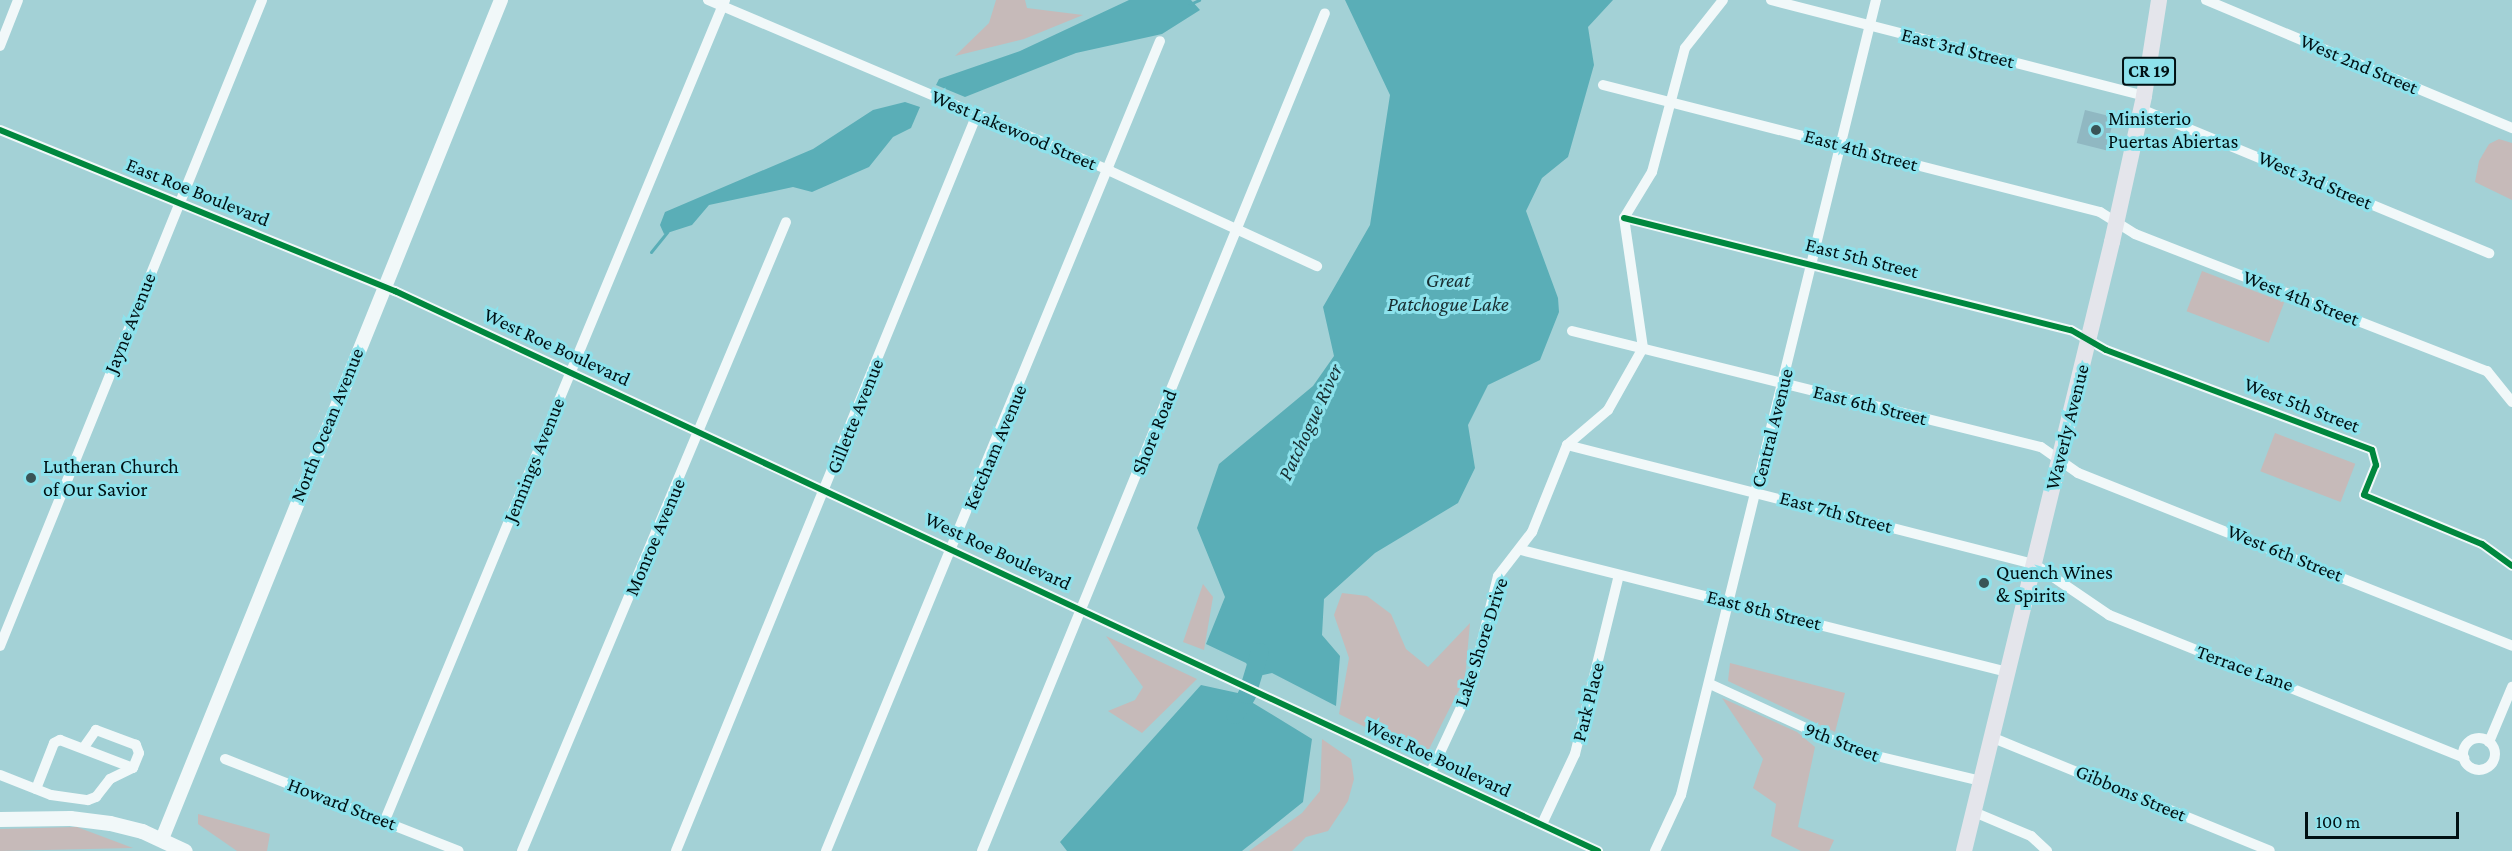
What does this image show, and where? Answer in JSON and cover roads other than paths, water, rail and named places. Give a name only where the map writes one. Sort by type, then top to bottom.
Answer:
[{"type":"main road","name":"Waverly Avenue","points":[[1964,851],[2060,460],[2143,102],[2159,0]]},
{"type":"main road","points":[[0,819],[90,820],[160,845],[185,851]]},
{"type":"street","points":[[0,46],[18,0]]},
{"type":"street","name":"Jayne Avenue","points":[[0,646],[262,0]]},
{"type":"street","name":"North Ocean Avenue","points":[[160,845],[383,285],[501,0]]},
{"type":"street","name":"West Lakewood Street","points":[[708,0],[723,3],[1110,171],[1317,266]]},
{"type":"street","points":[[1643,348],[1624,218],[1652,172],[1669,100],[1685,48],[1723,0]]},
{"type":"street","name":"East 3rd Street","points":[[1771,0],[2143,102]]},
{"type":"street","name":"Central Avenue","points":[[1655,851],[1681,795],[1710,684],[1876,0]]},
{"type":"street","name":"West 2nd Street","points":[[2206,0],[2512,128]]},
{"type":"street","name":"Jennings Avenue","points":[[385,820],[723,3]]},
{"type":"street","name":"Shore Road","points":[[982,851],[1325,13]]},
{"type":"street","name":"Ketcham Avenue","points":[[826,851],[1110,171],[1160,41]]},
{"type":"street","name":"East 4th Street","points":[[1603,85],[1669,100],[2100,212],[2115,222]]},
{"type":"street","name":"West 3rd Street","points":[[2143,102],[2489,253]]},
{"type":"street","name":"Gillette Avenue","points":[[676,851],[977,114]]},
{"type":"street","name":"East Roe Boulevard","points":[[0,130],[383,285]]},
{"type":"street","name":"East 5th Street","points":[[1624,218],[1812,262],[2067,329],[2088,340]]},
{"type":"street","name":"Monroe Avenue","points":[[522,851],[786,222]]},
{"type":"street","name":"West 4th Street","points":[[2115,222],[2487,371],[2512,402]]},
{"type":"street","name":"West Roe Boulevard","points":[[383,285],[1082,608],[1598,851]]},
{"type":"street","name":"East 6th Street","points":[[1572,331],[2041,447],[2060,460]]},
{"type":"street","name":"West 5th Street","points":[[2088,340],[2372,450],[2376,465],[2364,495],[2482,544],[2512,567]]},
{"type":"street","name":"Lake Shore Drive","points":[[1431,772],[1471,686],[1498,576],[1521,550],[1567,445],[1608,410],[1643,348]]},
{"type":"street","name":"East 7th Street","points":[[1567,445],[1757,491],[2034,564]]},
{"type":"street","name":"West 6th Street","points":[[2060,460],[2078,472],[2512,646]]},
{"type":"street","name":"East 8th Street","points":[[1521,550],[2007,672]]},
{"type":"street","name":"Terrace Lane","points":[[2034,564],[2130,625],[2299,688],[2464,758],[2473,769],[2488,768],[2495,756],[2489,742],[2512,687]]},
{"type":"street","name":"Park Place","points":[[1542,824],[1575,754],[1619,575]]},
{"type":"street","name":"9th Street","points":[[1710,684],[1856,751],[1981,781]]},
{"type":"street","points":[[84,747],[96,730],[136,745],[133,768]]},
{"type":"street","name":"Gibbons Street","points":[[1991,737],[2270,851]]},
{"type":"street","points":[[2464,758],[2473,740],[2489,742]]},
{"type":"street","points":[[36,789],[54,744],[60,741],[84,747],[133,768]]},
{"type":"street","name":"Howard Street","points":[[225,759],[459,851]]},
{"type":"street","points":[[0,775],[51,795],[96,797],[110,779],[133,768]]},
{"type":"street","points":[[1974,812],[2031,836],[2047,851]]},
{"type":"water","points":[[1129,0],[1191,0],[1200,10],[1162,34],[1076,53],[965,97],[936,85],[939,79],[1020,51]]},
{"type":"water","name":"Great Patchogue Lake","points":[[1345,0],[1613,0],[1588,27],[1594,65],[1568,157],[1542,178],[1526,211],[1558,298],[1559,312],[1540,360],[1488,385],[1468,425],[1475,468],[1458,503],[1375,553],[1324,599],[1322,635],[1340,656],[1336,706],[1272,673],[1254,677],[1246,663],[1206,644],[1225,597],[1197,528],[1219,464],[1313,386],[1334,356],[1323,307],[1370,225],[1390,95]]},
{"type":"water","points":[[905,102],[920,107],[911,128],[893,137],[869,167],[812,192],[793,187],[709,205],[692,225],[664,234],[660,225],[665,212],[813,149],[873,110]]},
{"type":"water","points":[[1201,685],[1247,695],[1253,703],[1312,739],[1303,802],[1242,851],[1067,851],[1060,842]]},
{"type":"waterway","points":[[1190,4],[1199,0]]},
{"type":"waterway","points":[[651,252],[667,232]]},
{"type":"waterway","name":"Patchogue River","points":[[1235,715],[1247,695],[1260,652]]},
{"type":"place","name":"Ministerio Puertas Abiertas","points":[[2096,130]]},
{"type":"place","name":"Lutheran Church of Our Savior","points":[[31,478]]},
{"type":"place","name":"Quench Wines & Spirits","points":[[1984,583]]}]
